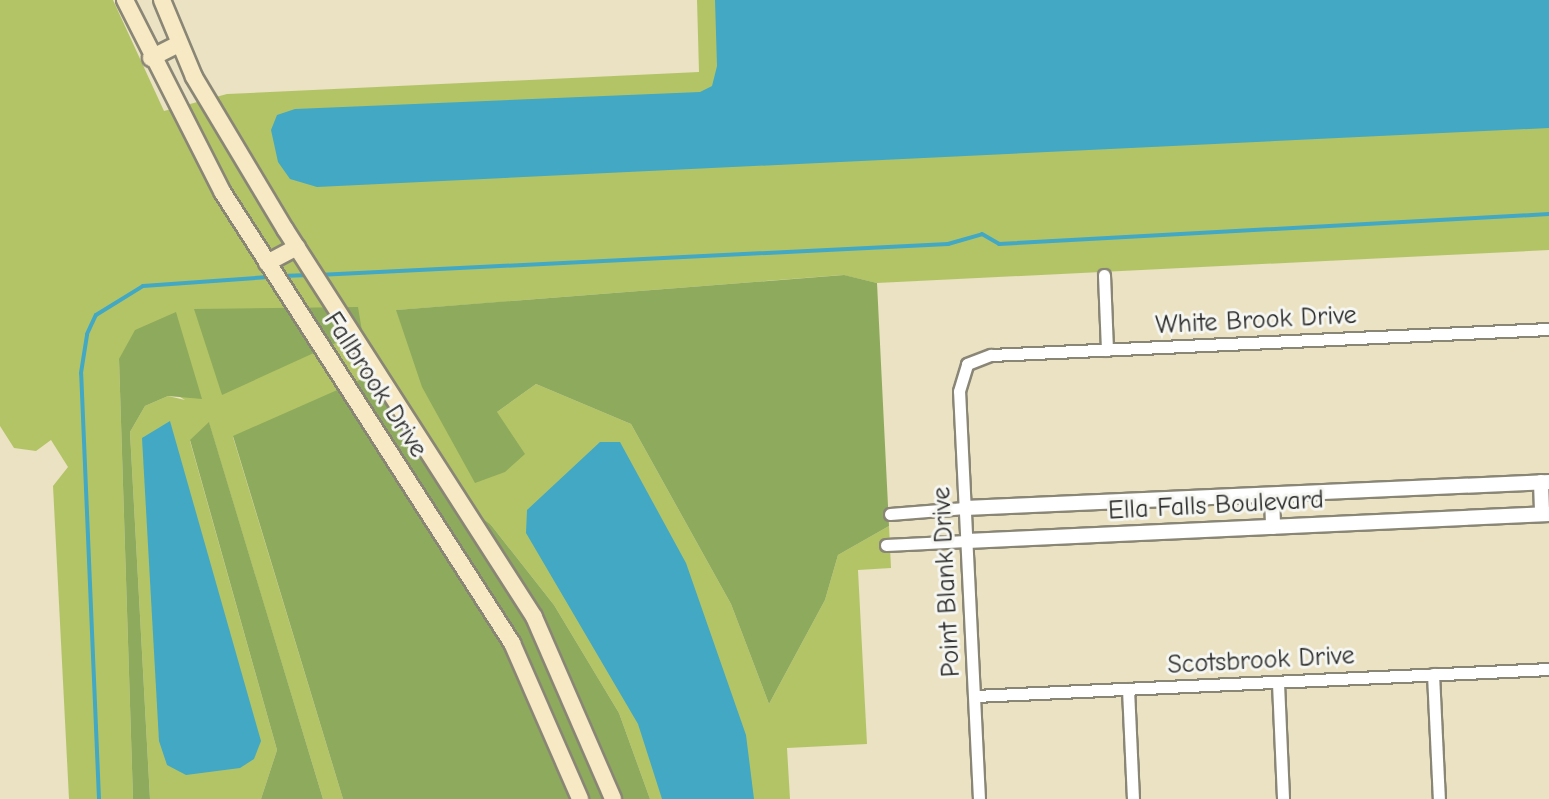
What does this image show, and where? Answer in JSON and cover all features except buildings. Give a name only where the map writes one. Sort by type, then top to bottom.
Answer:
[{"type":"main road","name":"Fallbrook Drive","points":[[125,0],[151,58],[248,233],[512,643],[545,707],[580,799]]},
{"type":"main road","name":"Fallbrook Drive","points":[[162,0],[179,44],[285,229],[344,315],[534,617],[572,693],[613,799]]},
{"type":"main road","points":[[151,58],[179,44]]},
{"type":"main road","points":[[267,263],[297,247]]},
{"type":"main road","points":[[545,707],[572,693]]},
{"type":"street","points":[[1104,275],[1107,350]]},
{"type":"street","name":"White Brook Drive","points":[[967,364],[991,355],[1549,329]]},
{"type":"street","name":"Point Blank Drive","points":[[967,364],[959,391],[979,799]]},
{"type":"street","points":[[1545,482],[1546,514]]},
{"type":"street","name":"Ella Falls Boulevard","points":[[890,514],[1545,482]]},
{"type":"street","points":[[1272,496],[1273,527]]},
{"type":"street","name":"Ella Falls Boulevard","points":[[886,545],[1546,514]]},
{"type":"street","name":"Scotsbrook Drive","points":[[975,696],[1549,669]]},
{"type":"street","points":[[1433,674],[1439,799]]},
{"type":"street","points":[[1278,683],[1283,799]]},
{"type":"street","points":[[1128,689],[1133,799]]},
{"type":"green space","points":[[0,0],[113,0],[164,111],[227,94],[699,72],[697,0],[1549,0],[1549,250],[877,283],[843,275],[397,310],[497,412],[536,384],[631,424],[731,604],[769,704],[825,600],[838,555],[889,526],[891,568],[858,570],[867,744],[787,748],[790,799],[650,799],[619,713],[554,605],[491,525],[233,437],[343,799],[323,799],[209,423],[190,441],[277,750],[261,799],[150,799],[130,432],[145,406],[168,396],[185,400],[119,359],[133,799],[69,799],[53,486],[68,467],[51,440],[36,451],[14,448],[0,426]]},
{"type":"green space","points":[[844,275],[877,283],[889,526],[838,555],[825,600],[769,704],[731,604],[631,424],[536,384],[497,412],[525,454],[505,472],[475,483],[422,387],[396,310]]},
{"type":"green space","points":[[358,307],[362,331],[222,395],[194,309]]},
{"type":"green space","points":[[176,312],[202,399],[168,396],[145,406],[130,432],[150,799],[133,799],[119,359],[135,330]]},
{"type":"green space","points":[[378,372],[448,492],[491,525],[554,605],[619,713],[650,799],[343,799],[233,436]]},
{"type":"green space","points":[[209,422],[323,799],[261,799],[277,750],[190,440]]},
{"type":"water","points":[[715,0],[1549,0],[1549,128],[317,187],[290,179],[278,162],[271,130],[277,115],[295,109],[700,92],[712,86],[717,66]]},
{"type":"water","points":[[170,421],[261,741],[254,759],[240,768],[186,775],[167,765],[159,741],[142,438]]},
{"type":"water","points":[[600,442],[620,442],[686,563],[746,735],[754,799],[662,799],[638,724],[526,533],[527,510]]},
{"type":"waterway","points":[[318,275],[948,244],[982,234],[999,244],[1549,214]]},
{"type":"waterway","points":[[282,276],[309,275]]},
{"type":"waterway","points":[[99,799],[81,373],[87,334],[96,315],[143,286],[269,277]]}]
